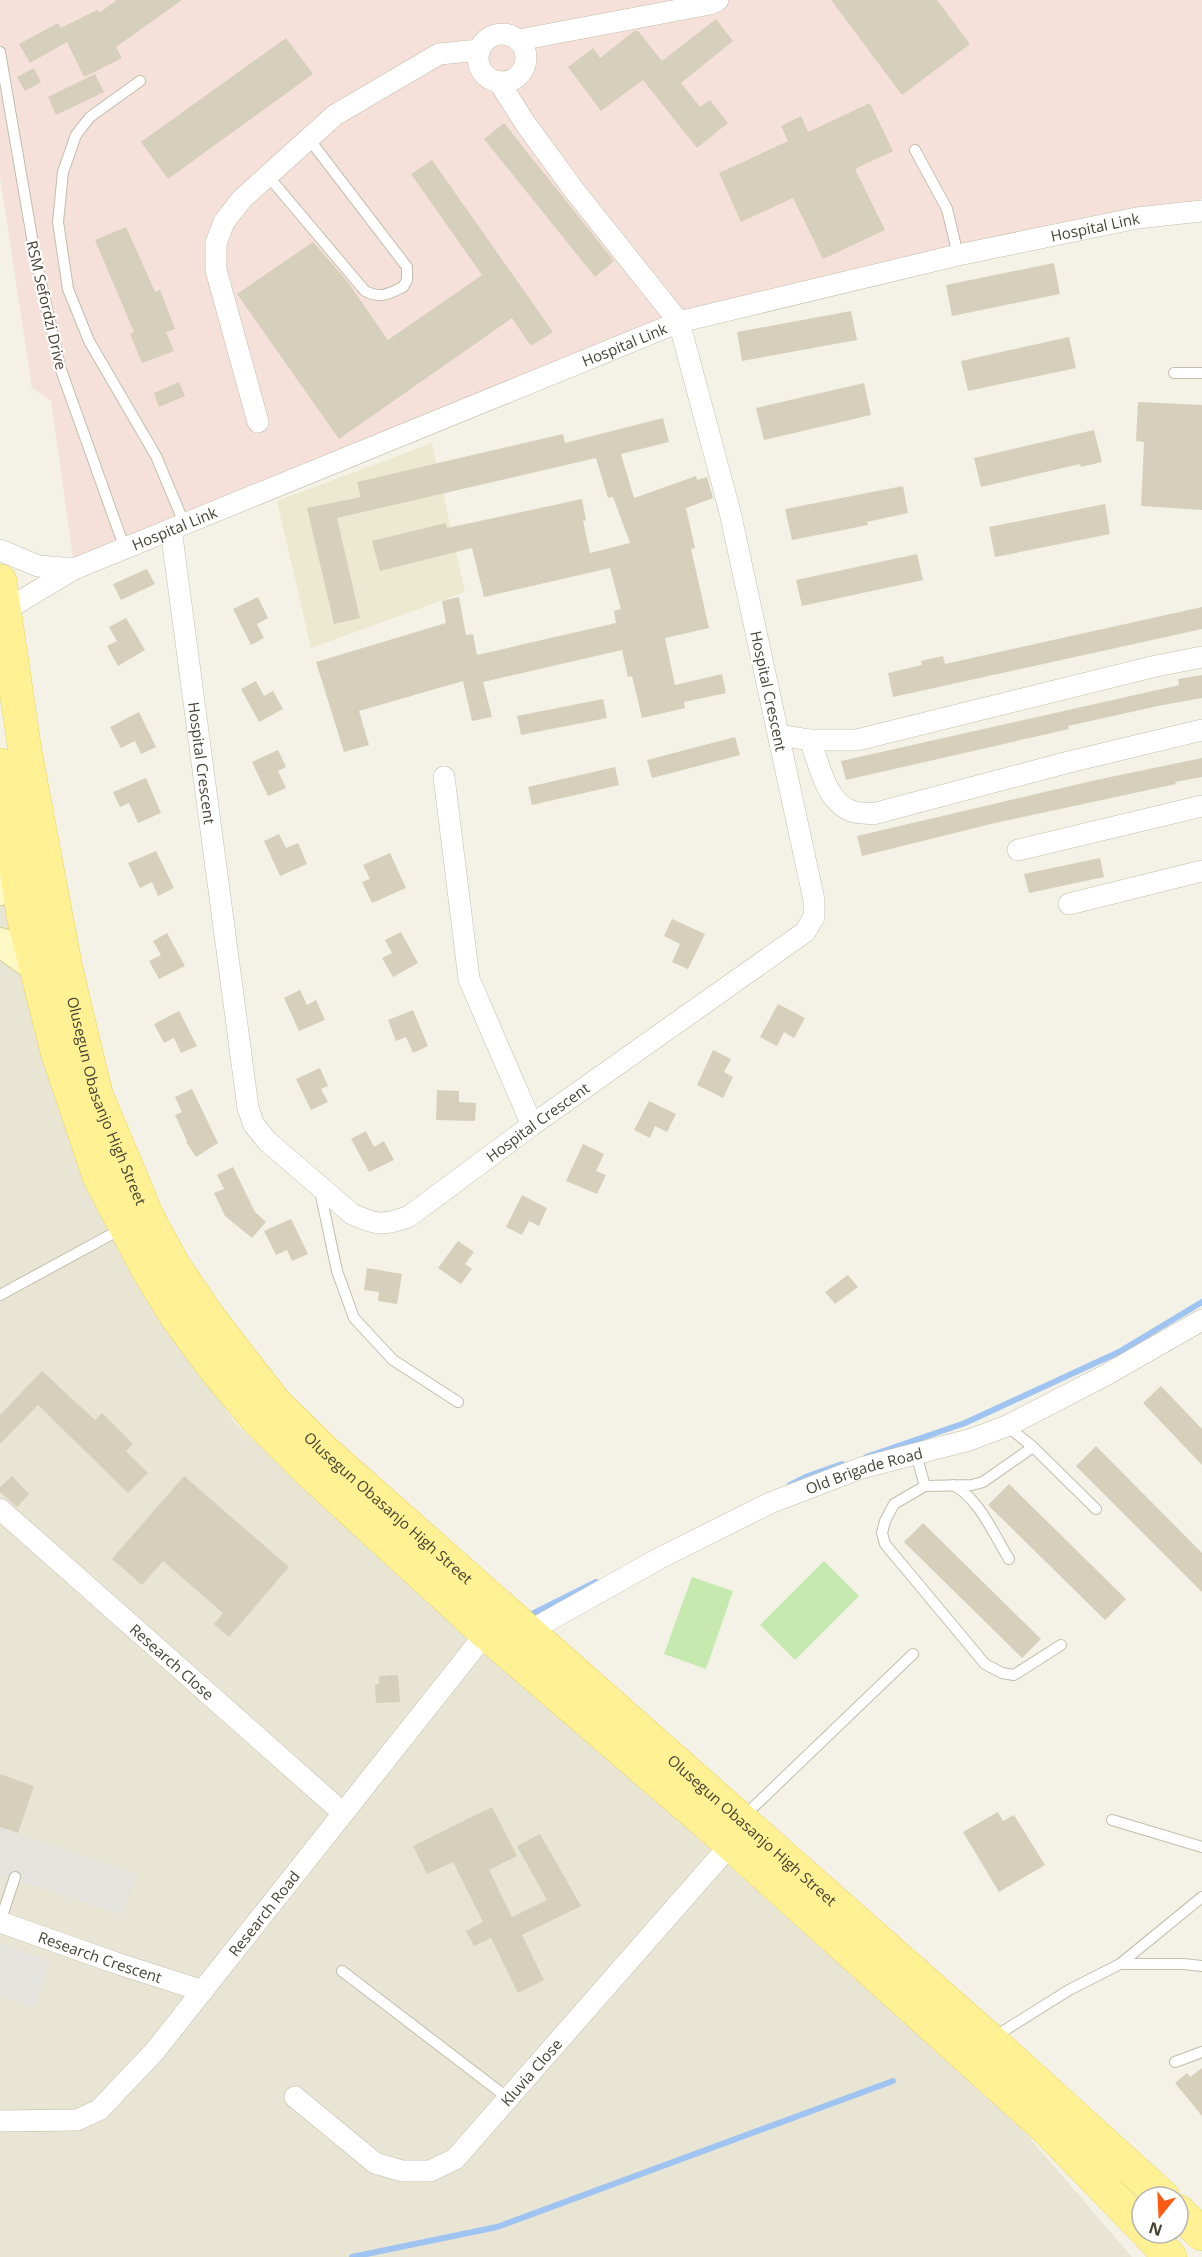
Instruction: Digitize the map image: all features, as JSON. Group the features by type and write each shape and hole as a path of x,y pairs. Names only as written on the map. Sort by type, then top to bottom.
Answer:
{"main road":[{"name":"Olusegun Obasanjo High Street","path":"2,596 25,751 66,969 96,1094 148,1218 174,1266 204,1310 275,1402 325,1452 528,1632 1045,2127 1130,2215"},
{"name":"Olusegun Obasanjo High Street","path":"0,765 24,920 57,1051 99,1176 147,1268 176,1316 216,1370 256,1418 309,1471 486,1633 736,1832 990,2040 1150,2185"},
{"path":"1190,2222 1202,2234"},
{"path":"1159,2245 1170,2257"}],"street":[{"path":"519,40 526,54 525,69 514,80 499,82 489,78 482,71 479,61 480,50 489,38 496,35 504,34 519,40 710,4 718,0"},
{"path":"258,422 216,270 216,243 224,222 242,199 335,115 439,54 480,50"},
{"path":"499,82 525,123 574,190 679,322"},
{"name":"Hospital Link","path":"2,596 125,549 679,322 958,255 1137,218 1202,211"},
{"name":"Hospital Crescent","path":"178,526 248,1108 254,1125 267,1141 352,1214 368,1221 387,1225 408,1217 531,1125 805,932 814,917 814,900 730,512 679,322"},
{"name":"Hospital Link","path":"0,550 38,566 74,569"},
{"path":"779,735 810,740 857,740 1156,666 1202,657"},
{"path":"810,740 831,796 842,806 854,812 873,814 1065,763 1202,730"},
{"path":"444,777 469,979 531,1125"},
{"path":"1018,850 1202,806"},
{"path":"0,890 14,856"},
{"path":"1069,904 1202,871"},
{"path":"0,943 36,967"},
{"name":"Old Brigade Road","path":"528,1632 660,1558 770,1503 861,1468 969,1440 1007,1426 1104,1376 1202,1320"},
{"name":"Research Close","path":"0,1509 343,1813"},
{"name":"Research Road","path":"0,2121 77,2120 99,2110 154,2052 486,1633"},
{"name":"Kluvia Close","path":"295,2097 375,2163 402,2171 430,2171 455,2158 736,1832"},
{"name":"Research Crescent","path":"0,1922 116,1964 203,1991"}],"lane":[{"name":"RSM Sefordzi Drive","path":"0,52 35,255 60,367 125,549"},
{"path":"140,81 90,117 76,135 63,172 58,222 68,289 89,341 156,456 178,526"},
{"path":"268,176 365,291 376,296 384,296 403,288 406,280 406,267 309,139"},
{"path":"915,150 947,209 958,255"},
{"path":"1174,373 1202,373"},
{"path":"318,1185 338,1271 354,1318 393,1360 458,1402"},
{"path":"0,1295 126,1226"},
{"path":"1007,1426 1033,1447 1095,1509"},
{"path":"1033,1447 983,1482 925,1486 894,1504 885,1521 882,1533 885,1544 986,1664 1002,1673 1014,1676 1062,1645"},
{"path":"916,1454 925,1486"},
{"path":"952,1485 963,1491 970,1500 1009,1559"},
{"path":"736,1832 913,1654"},
{"path":"1112,1820 1202,1847"},
{"path":"0,1922 15,1877"},
{"path":"990,2040 1069,1990 1120,1964 1202,1897"},
{"path":"1120,1964 1202,1966"},
{"path":"342,1971 508,2098"},
{"path":"1175,2062 1202,2052"}],"shaded area":[{"path":"0,0 1202,0 1202,199 691,310 73,558 51,401 32,388 0,177"},
{"path":"432,443 465,592 311,648 277,501"},
{"path":"0,864 34,1030 135,1273 235,1423 333,1515 1010,2115 1132,2257 0,2257"},
{"path":"0,1828 136,1874 122,1915 0,1874"},
{"path":"0,1943 50,1961 34,2007 0,1995"}],"green space":[{"path":"824,1561 859,1596 795,1660 760,1625"},
{"path":"692,1577 733,1591 706,1669 664,1654"}],"building":[{"path":"117,0 182,0 116,47 122,58 84,77 67,42 30,63 19,44 58,23 61,28 97,10 99,13"},
{"path":"831,0 937,0 970,44 902,95"},
{"path":"716,19 733,41 681,83 700,107 710,100 728,123 697,148 643,80 601,111 568,67 593,48 600,58 634,31 638,31 662,61"},
{"path":"286,38 313,74 168,179 141,142"},
{"path":"34,68 41,82 25,91 17,77"},
{"path":"95,74 104,92 56,115 48,97"},
{"path":"870,103 893,151 855,169 885,230 823,259 793,198 741,222 719,173 788,141 781,126 801,116 808,132"},
{"path":"504,123 614,261 595,277 484,139"},
{"path":"432,160 553,332 531,346 512,318 339,439 237,294 313,242 347,281 388,340 482,275 411,174"},
{"path":"126,227 155,292 160,290 175,329 166,332 174,351 142,363 130,334 134,332 95,240"},
{"path":"1054,263 1060,294 952,316 946,285"},
{"path":"851,311 857,340 742,361 737,332"},
{"path":"1069,337 1076,368 968,391 961,361"},
{"path":"179,382 185,396 159,407 154,393"},
{"path":"864,383 871,415 764,440 756,408"},
{"path":"1138,402 1202,405 1202,510 1141,506 1144,442 1136,441"},
{"path":"663,418 669,442 621,454 634,498 696,476 697,480 707,477 713,498 686,508 695,548 691,549 709,628 665,638 675,685 722,674 726,693 684,702 685,708 642,718 632,676 628,677 622,650 483,682 492,717 472,721 463,681 359,711 369,745 344,752 316,662 446,623 442,601 459,597 466,635 473,634 477,655 616,623 614,611 621,609 610,568 484,597 472,548 380,571 372,541 446,523 447,528 582,499 586,520 583,521 590,553 630,543 613,497 608,498 596,458 337,518 360,618 334,624 307,508 361,497 357,482 563,434 565,443"},
{"path":"1094,430 1102,462 1081,467 1080,464 981,487 974,458"},
{"path":"903,486 908,513 867,522 868,525 792,540 785,509"},
{"path":"1105,504 1110,534 995,557 989,527"},
{"path":"917,554 923,580 802,606 796,580"},
{"path":"147,569 155,584 121,600 113,584"},
{"path":"258,597 268,618 257,624 264,638 251,645 233,609"},
{"path":"1202,607 1202,629 893,697 888,673 922,665 921,661 943,656 945,664"},
{"path":"126,618 145,650 118,666 107,646 117,641 109,627"},
{"path":"1202,675 1202,698 1068,726 1069,729 846,780 841,761 1175,686 1179,685 1178,679"},
{"path":"256,681 264,696 273,691 283,709 259,722 241,689"},
{"path":"603,699 607,718 521,735 517,716"},
{"path":"139,712 156,747 141,754 135,741 121,748 110,727"},
{"path":"735,737 740,755 652,778 647,760"},
{"path":"278,750 286,767 278,771 286,788 268,796 252,762"},
{"path":"1202,758 1202,777 995,823 862,856 857,836 1096,780"},
{"path":"615,767 619,785 532,805 528,787"},
{"path":"146,778 161,813 138,823 129,803 120,807 113,792"},
{"path":"279,834 286,848 298,843 307,864 280,876 264,841"},
{"path":"156,851 174,888 158,896 152,882 140,888 128,863"},
{"path":"390,853 406,888 372,903 362,882 370,879 363,865"},
{"path":"1100,858 1104,877 1029,893 1024,874"},
{"path":"672,919 705,934 688,969 672,962 680,944 664,936"},
{"path":"401,932 418,963 393,977 382,958 392,953 385,940"},
{"path":"167,933 185,966 159,979 149,961 161,955 153,941"},
{"path":"300,990 307,1005 316,1000 325,1020 299,1031 284,998"},
{"path":"778,1004 805,1018 794,1038 784,1032 777,1046 760,1037"},
{"path":"413,1010 428,1046 413,1053 406,1037 396,1041 388,1020"},
{"path":"179,1011 197,1046 181,1053 174,1038 164,1043 154,1024"},
{"path":"713,1050 731,1059 724,1072 733,1077 723,1098 697,1085"},
{"path":"320,1068 328,1086 321,1089 328,1102 311,1110 296,1079"},
{"path":"192,1089 218,1143 196,1157 186,1142 175,1115 182,1112 175,1097"},
{"path":"437,1090 459,1091 459,1102 476,1103 475,1121 436,1120"},
{"path":"649,1101 676,1114 667,1132 655,1126 650,1138 634,1130"},
{"path":"366,1131 374,1147 384,1141 394,1160 369,1172 351,1139"},
{"path":"583,1144 604,1154 596,1171 606,1175 597,1194 566,1181"},
{"path":"233,1167 255,1212 266,1222 252,1238 225,1216 214,1193 224,1189 217,1175"},
{"path":"522,1195 547,1208 539,1226 529,1221 522,1235 506,1227"},
{"path":"291,1219 308,1254 292,1261 287,1250 276,1255 264,1231"},
{"path":"458,1241 474,1252 465,1264 472,1269 461,1284 438,1268"},
{"path":"367,1268 402,1274 397,1304 378,1301 379,1292 364,1290"},
{"path":"848,1275 858,1287 835,1304 825,1292"},
{"path":"42,1371 95,1420 102,1413 133,1444 126,1451 148,1473 128,1493 38,1405 0,1444 0,1415"},
{"path":"1161,1386 1202,1429 1202,1465 1143,1403"},
{"path":"1096,1446 1202,1553 1202,1592 1076,1466"},
{"path":"12,1476 29,1494 17,1507 0,1492 0,1487"},
{"path":"184,1476 289,1567 229,1637 214,1624 223,1613 163,1561 142,1585 112,1559"},
{"path":"1009,1484 1126,1599 1105,1620 988,1505"},
{"path":"923,1523 1041,1639 1022,1658 904,1542"},
{"path":"398,1675 400,1702 376,1703 375,1684 379,1684 379,1676"},
{"path":"0,1774 34,1786 18,1833 0,1827"},
{"path":"492,1807 517,1856 489,1870 512,1917 547,1900 517,1846 540,1834 581,1906 522,1935 544,1980 518,1993 491,1938 474,1946 466,1931 483,1922 453,1862 427,1874 413,1846"},
{"path":"998,1812 1003,1821 1014,1815 1045,1865 999,1892 963,1832"},
{"path":"1202,2068 1202,2116 1175,2083 1187,2073 1190,2077"}],"waterway":[{"path":"866,1457 965,1423 1119,1352 1202,1302"},
{"path":"790,1485 842,1464"},
{"path":"534,1613 596,1582"},
{"path":"352,2257 497,2227 893,2081"}]}
